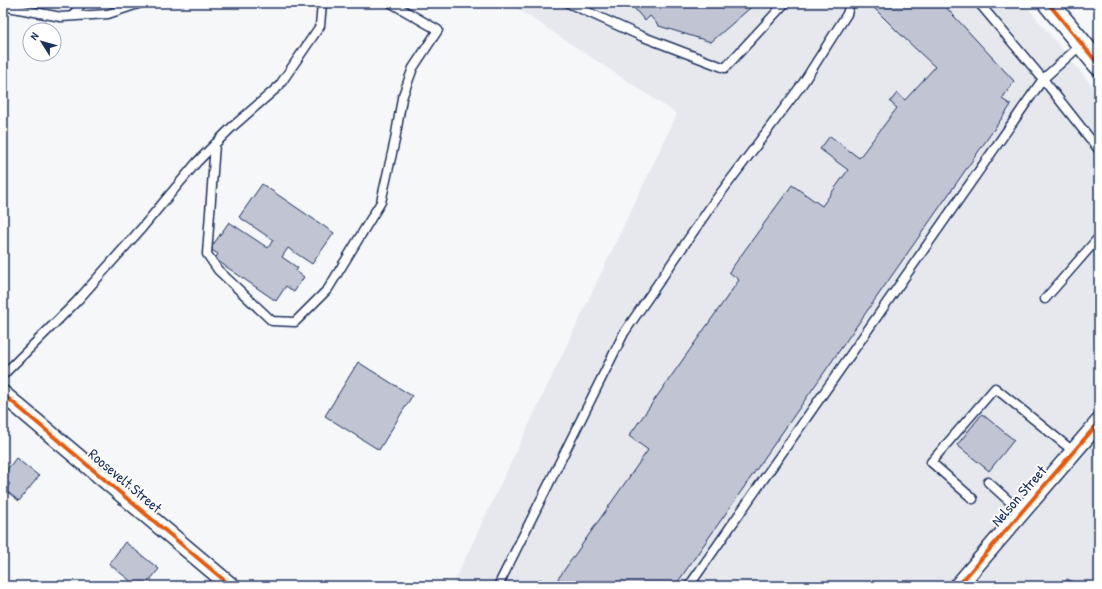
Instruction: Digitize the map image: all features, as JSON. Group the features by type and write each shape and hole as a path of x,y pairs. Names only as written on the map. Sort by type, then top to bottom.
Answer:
{"street":[{"path":"1048,3 1099,65"},
{"name":"Roosevelt Street","path":"3,394 228,585"},
{"name":"Nelson Street","path":"958,586 1099,422"}],"lane":[{"path":"72,16 82,3"},
{"path":"3,6 62,17 108,14 141,3"},
{"path":"3,375 77,301 141,229 197,162 231,128 279,86 320,26 322,3"},
{"path":"215,144 208,254 218,270 272,321 295,322 328,288 381,202 395,140 402,98 412,68 438,30 391,3"},
{"path":"568,3 641,36 725,68 785,3"},
{"path":"498,586 624,333 711,206 803,83 847,14 850,3"},
{"path":"979,3 1043,79 1099,150"},
{"path":"689,586 1043,79 1082,44"},
{"path":"1045,299 1099,237"},
{"path":"973,499 931,462 995,388 1073,452"},
{"path":"988,482 1021,512"}],"shaded area":[{"path":"509,3 1024,3 1099,94 1099,406 949,586 452,586 677,114"},
{"path":"1099,424 1099,586 959,586"}],"building":[{"path":"630,3 756,3 711,42 659,26 650,16 645,21"},
{"path":"875,3 942,3 1014,81 1002,99 1011,105 675,586 553,586 648,450 629,436 739,280 729,272 792,185 822,206 848,170 820,149 830,136 859,158 897,108 890,102 897,93 905,100 935,67 872,6"},
{"path":"262,184 334,233 312,264 288,248 282,257 298,268 296,271 304,277 294,292 286,286 276,301 215,259 218,254 210,249 229,222 268,248 273,240 239,217"},
{"path":"358,362 412,396 379,450 325,416"},
{"path":"982,414 1014,440 989,471 957,445"},
{"path":"16,458 39,476 19,501 5,490 10,484 3,479 3,475"},
{"path":"125,542 159,569 145,586 137,586 109,564"},
{"path":"540,579 550,586 535,586"},
{"path":"1067,579 1082,586 1064,586"}],"cycle path":[{"path":"1048,3 1099,65"},
{"path":"3,394 231,586"},
{"path":"958,586 1099,422"}]}
